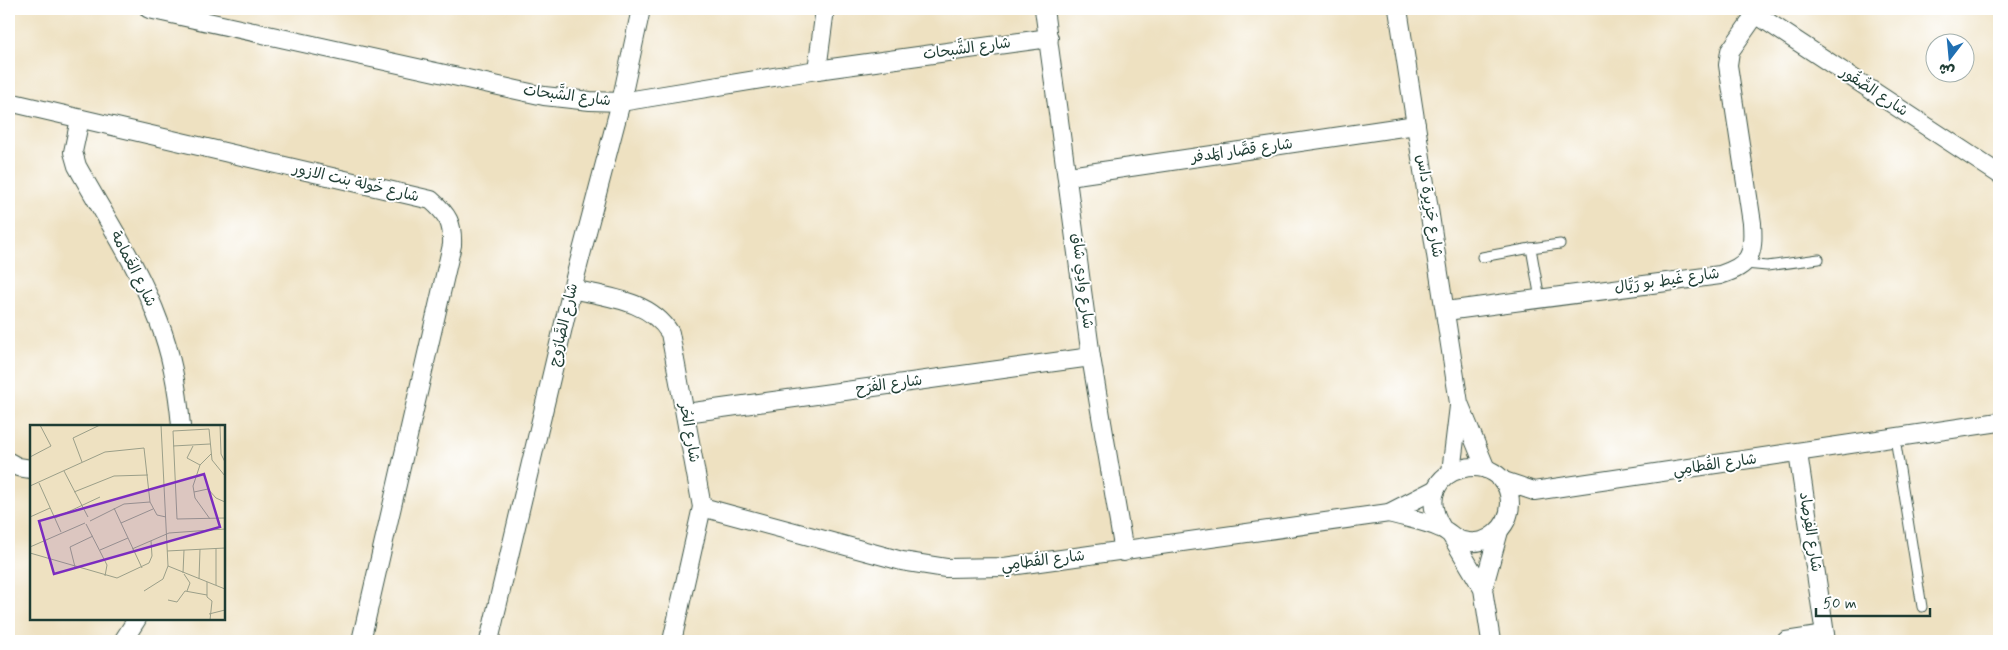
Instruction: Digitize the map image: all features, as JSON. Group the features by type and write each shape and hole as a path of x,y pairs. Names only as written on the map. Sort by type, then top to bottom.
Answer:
{"street":[{"name":"شارع الشَّبحات","path":"149,9 544,96 621,102 817,70 1049,38"},
{"name":"شارع الصَّارُوج","path":"489,641 572,289 621,102 641,9"},
{"path":"817,70 825,9"},
{"name":"شارع وادِي شاق","path":"1044,9 1069,176 1091,357 1124,552"},
{"name":"شارع جَزِيرة داس","path":"1398,9 1459,403 1486,469"},
{"path":"1745,264 1754,248 1752,223 1728,65 1730,51 1752,12"},
{"name":"شارع الصُّقُور","path":"1752,12 1999,174"},
{"name":"شارع خَولة بنت الازور","path":"9,102 431,200 444,211 453,228 452,245 361,641"},
{"name":"شارع الغَمامة","path":"80,119 73,152 77,166 125,252 159,322 176,391 181,425"},
{"name":"شارع قصَّار المَدفر","path":"1069,176 1416,125"},
{"name":"شارع غَيط بو رَيَّال","path":"1446,311 1720,275 1745,264"},
{"name":"شارع الحُر","path":"572,289 639,306 660,318 670,333 702,507 672,641"},
{"name":"شارع الفَرَح","path":"686,414 1091,357"},
{"name":"شارع جَزِيرة داس","path":"1451,472 1459,403"},
{"name":"شارع القُطامِي","path":"1501,480 1534,491 1999,422"},
{"name":"شارع الفِرصاد","path":"1798,453 1826,638"},
{"path":"9,462 18,467 30,469"},
{"path":"1484,589 1434,510 1436,490 1451,472 1468,467 1486,469 1501,480 1507,491 1510,503 1508,515"},
{"name":"شارع القُطامِي","path":"702,507 902,561 946,568 1004,567 1124,552 1389,513 1436,490"},
{"path":"1491,641 1484,589 1499,531 1508,515 1534,491"},
{"name":"شارع القُطامِي","path":"1389,513 1447,532"},
{"path":"1447,532 1464,542 1476,542 1489,538 1499,531"},
{"path":"123,641 136,620"},
{"path":"1786,641 1826,638"}],"lane":[{"path":"1482,257 1560,244"},
{"path":"1531,248 1540,299"},
{"path":"1745,264 1767,266 1818,259"},
{"path":"1896,438 1922,607"}]}
